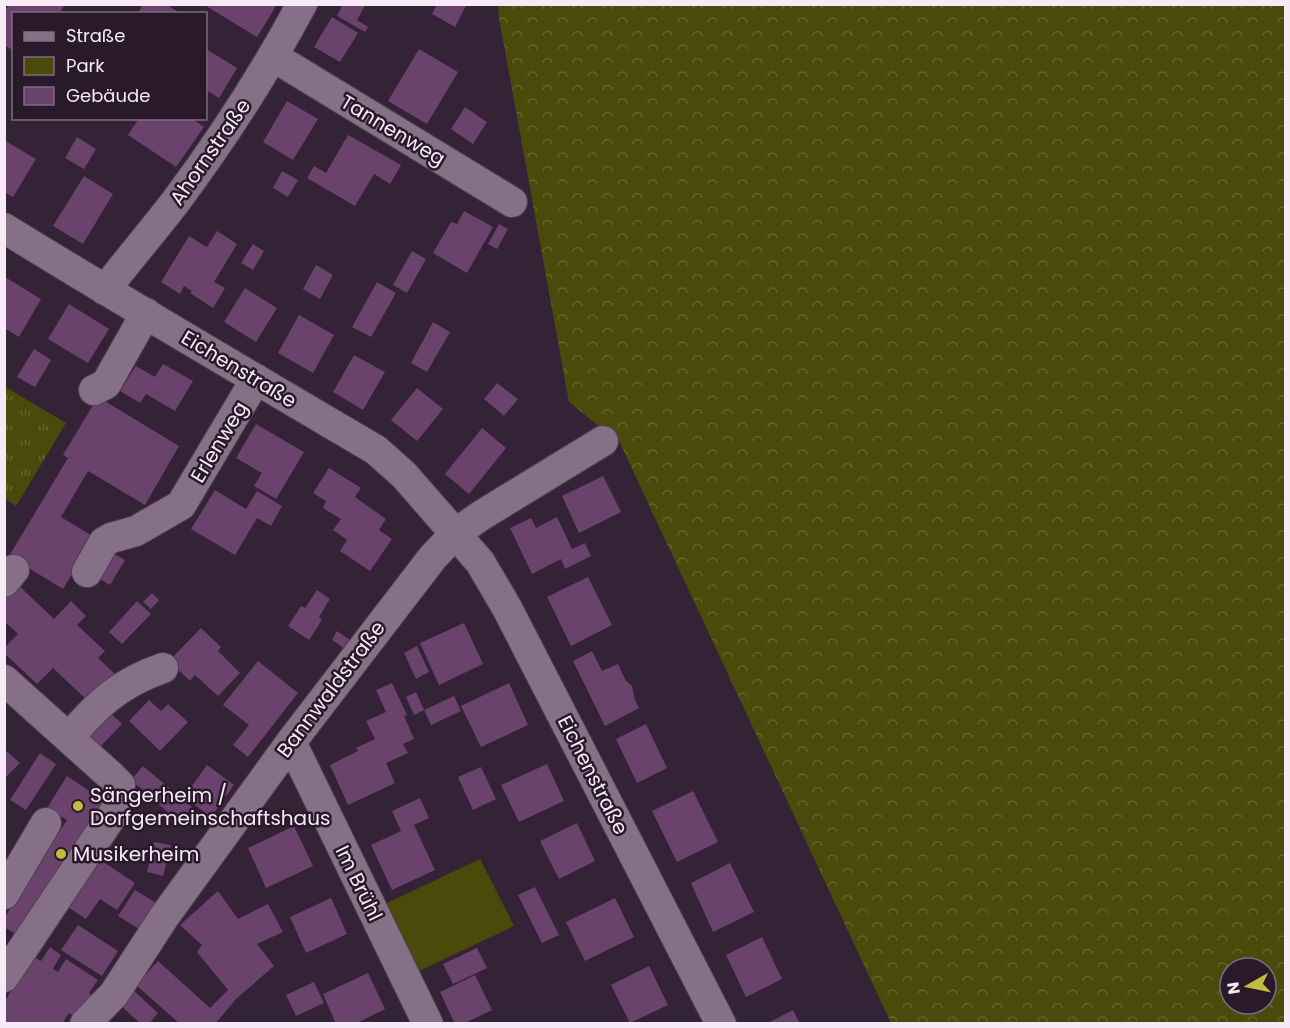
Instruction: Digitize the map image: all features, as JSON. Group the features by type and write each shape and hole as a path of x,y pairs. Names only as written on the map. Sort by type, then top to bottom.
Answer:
{"street":[{"name":"Ahornstraße","path":"105,290 175,202 226,131 274,57 302,4"},
{"name":"Tannenweg","path":"274,57 512,202"},
{"name":"Eichenstraße","path":"4,228 376,450 404,475 480,562 507,608 721,1023"},
{"path":"94,390 106,384 146,313"},
{"name":"Erlenweg","path":"87,572 104,542 136,531 181,505 256,379"},
{"path":"456,533 603,441"},
{"name":"Bannwaldstraße","path":"85,1023 114,994 164,917 291,742 433,557 456,533"},
{"path":"69,738 94,709 111,694 128,682 163,668"},
{"path":"4,680 120,785 117,808 7,964"},
{"name":"Im Brühl","path":"291,742 428,1023"},
{"path":"4,894 46,823"}],"green space":[{"path":"498,5 1285,5 1285,1023 891,1023 620,443 569,402"},
{"path":"4,386 66,423 16,506 5,499"},
{"path":"480,859 514,926 419,971 387,903"}],"building":[{"path":"10,4 65,4 60,12 12,12 12,50 4,45 4,12"},
{"path":"143,4 166,4 178,12 139,12"},
{"path":"203,4 274,4 276,6 257,37"},
{"path":"343,4 366,4 357,20 368,27 365,32 337,16"},
{"path":"437,4 467,4 455,27 432,14"},
{"path":"332,17 358,33 340,62 314,47"},
{"path":"419,49 458,72 427,124 388,101"},
{"path":"207,50 237,68 219,98 207,91"},
{"path":"287,101 318,119 293,160 263,142"},
{"path":"465,107 487,122 473,144 451,129"},
{"path":"138,120 194,120 204,127 176,167 128,135"},
{"path":"348,135 401,165 390,184 374,174 355,206 307,178 314,166 326,173"},
{"path":"77,137 96,149 84,169 65,158"},
{"path":"4,140 36,159 13,197 4,192"},
{"path":"282,171 298,180 288,197 273,188"},
{"path":"84,176 113,194 83,244 53,226"},
{"path":"464,211 493,227 467,273 433,253 451,222 457,224"},
{"path":"499,224 508,229 497,249 488,244"},
{"path":"217,231 237,244 214,282 225,288 213,308 190,293 192,291 184,286 180,294 161,282 189,236 207,247"},
{"path":"253,244 264,251 253,270 241,263"},
{"path":"412,251 426,259 407,293 393,285"},
{"path":"316,265 333,275 320,299 303,289"},
{"path":"5,277 41,299 19,337 4,328"},
{"path":"377,282 396,293 371,337 352,327"},
{"path":"245,288 277,308 256,342 224,322"},
{"path":"69,304 109,329 88,363 48,339"},
{"path":"299,315 334,335 313,373 278,353"},
{"path":"433,322 450,332 427,372 411,363"},
{"path":"34,349 51,360 35,387 17,377"},
{"path":"354,355 385,372 363,410 333,392"},
{"path":"163,364 193,381 175,411 146,394 140,403 120,391 136,366 155,377"},
{"path":"497,383 518,399 504,416 484,399"},
{"path":"417,388 443,409 417,441 391,420"},
{"path":"98,397 179,446 145,505 88,471 61,517 94,537 63,589 9,556 68,458 63,455"},
{"path":"256,424 304,452 276,499 254,486 262,473 236,458"},
{"path":"482,428 506,448 469,494 445,474"},
{"path":"329,468 361,488 355,497 386,519 379,530 392,539 370,571 340,551 347,540 333,530 341,519 323,508 326,501 313,493"},
{"path":"603,476 621,512 579,533 562,496"},
{"path":"215,490 246,509 257,491 282,506 271,526 257,518 235,555 191,529"},
{"path":"557,517 572,549 585,543 591,556 565,569 561,559 532,574 510,528 531,518 536,528"},
{"path":"113,553 125,560 110,585 98,578"},
{"path":"588,577 612,625 571,646 547,597"},
{"path":"15,582 54,619 71,601 86,616 77,625 105,651 98,658 116,675 90,703 53,668 37,684 4,653 4,648 18,634 4,621 4,593"},
{"path":"317,590 330,599 319,617 322,620 309,640 288,626 301,606 305,608"},
{"path":"152,593 159,600 151,609 143,602"},
{"path":"137,601 151,614 122,644 109,632"},
{"path":"464,623 483,664 439,685 420,643"},
{"path":"201,628 221,647 218,651 240,673 218,696 195,675 190,681 169,661"},
{"path":"337,631 350,640 344,648 332,640"},
{"path":"417,646 429,672 416,679 404,653"},
{"path":"592,651 602,671 618,664 626,681 632,686 639,708 605,726 573,661"},
{"path":"258,661 298,693 248,757 233,745 249,725 223,705"},
{"path":"392,683 407,715 404,716 414,739 403,744 408,753 386,763 395,783 348,805 330,765 358,751 356,748 375,739 366,721 386,712 376,690"},
{"path":"509,683 528,725 481,747 461,706"},
{"path":"416,692 424,710 414,715 406,697"},
{"path":"454,696 461,711 431,725 424,710"},
{"path":"149,700 161,711 168,704 188,722 160,751 129,721"},
{"path":"105,708 122,724 98,749 81,733"},
{"path":"646,724 667,768 637,783 616,739"},
{"path":"4,749 20,763 4,779"},
{"path":"40,753 56,764 26,810 10,800"},
{"path":"547,764 564,801 519,822 501,785"},
{"path":"207,765 234,785 211,817 184,797"},
{"path":"143,766 192,807 179,822 131,780"},
{"path":"481,767 496,799 473,810 458,777"},
{"path":"67,776 109,804 23,938 4,927 4,918 30,878 37,852 44,856 67,820 47,808"},
{"path":"693,791 718,842 677,862 652,811"},
{"path":"420,798 429,818 414,825 435,870 392,890 371,845 401,831 392,811"},
{"path":"577,823 595,861 559,879 540,841"},
{"path":"294,826 313,866 266,888 248,848"},
{"path":"154,842 171,845 163,876 147,872"},
{"path":"96,857 135,883 117,910 100,899 86,919 65,905"},
{"path":"730,863 754,912 713,932 691,883"},
{"path":"535,887 559,935 542,943 518,895"},
{"path":"135,890 156,903 139,929 118,916"},
{"path":"218,891 238,919 268,904 283,932 257,944 274,966 236,999 215,1024 180,1024 136,985 158,961 210,1008 228,990 197,952 202,945 180,925"},
{"path":"331,898 347,934 306,953 290,917"},
{"path":"615,898 634,937 585,961 566,922"},
{"path":"78,925 118,951 102,976 61,950"},
{"path":"762,937 782,979 746,997 726,955"},
{"path":"50,947 61,955 53,969 58,972 66,959 98,980 89,993 93,996 78,1019 69,1013 62,1024 4,1024 4,1002 34,957 41,961"},
{"path":"477,948 487,968 453,984 443,964"},
{"path":"649,966 668,1005 630,1023 611,985"},
{"path":"368,973 385,1009 355,1024 336,1024 323,994"},
{"path":"475,975 492,1010 463,1024 455,1024 440,992"},
{"path":"314,982 324,1003 296,1016 286,995"},
{"path":"133,990 158,1013 149,1024 141,1024 120,1005"},
{"path":"793,1010 800,1024 766,1024"}],"place":[{"name":"Sängerheim / Dorfgemeinschaftshaus","path":"78,806"},
{"name":"Musikerheim","path":"61,854"}]}
